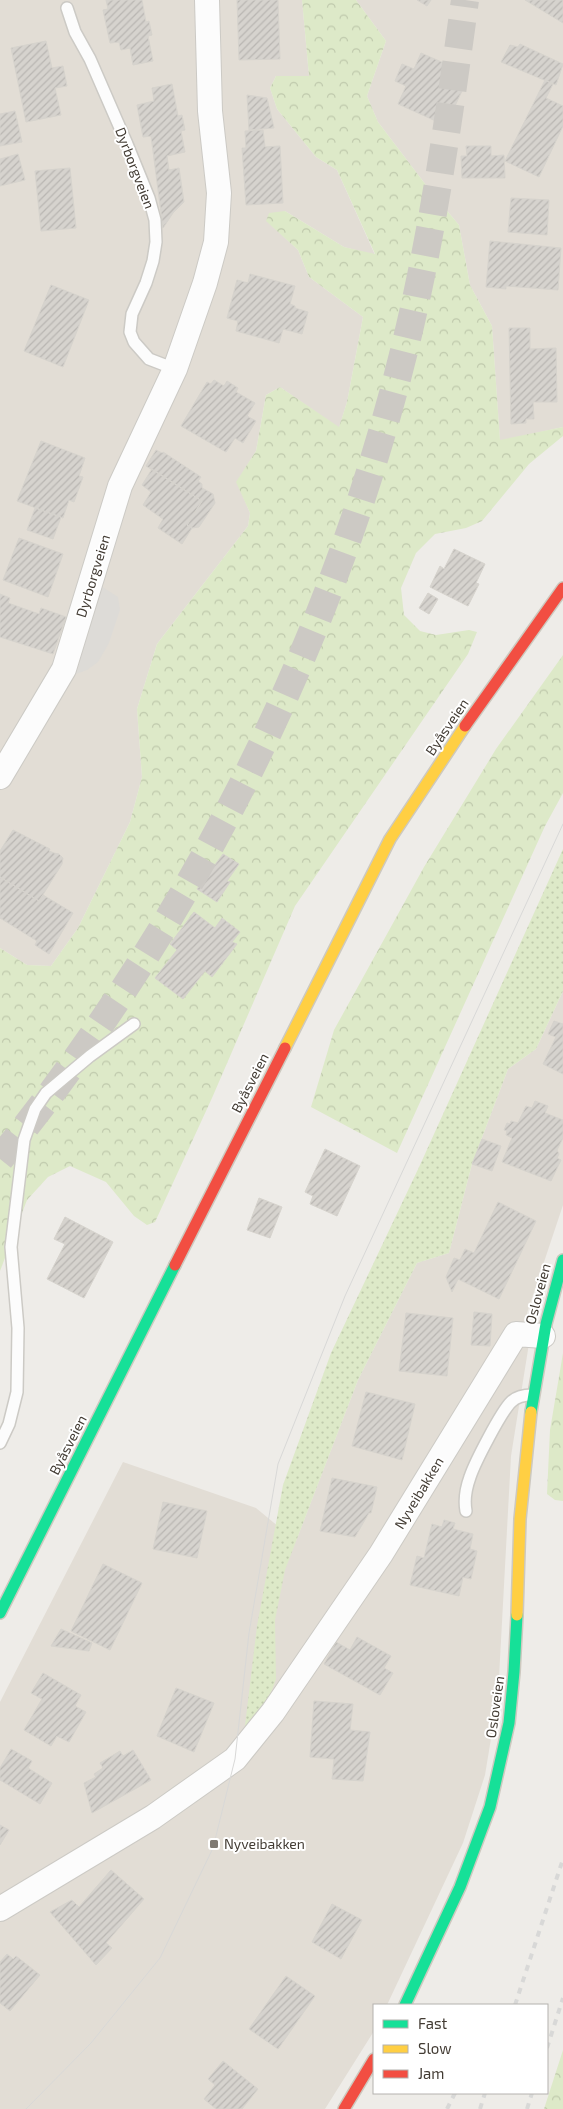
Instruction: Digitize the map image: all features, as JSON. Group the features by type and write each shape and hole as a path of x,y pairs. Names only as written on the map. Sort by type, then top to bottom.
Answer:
{"main road":[{"name":"Byåsveien","path":"0,1613 390,840 454,742 563,588"},
{"name":"Osloveien","path":"405,2004 472,1860 498,1779 509,1724 516,1661 520,1520 532,1395 543,1336 563,1260"},
{"path":"344,2109 373,2061"}],"street":[{"name":"Dyrborgveien","path":"0,777 64,669 120,486 175,369 205,283 216,242 219,193 210,112 207,0"},
{"name":"Nyveibakken","path":"0,1909 153,1817 235,1759 273,1712 382,1554 516,1334 543,1336"}],"lane":[{"name":"Dyrborgveien","path":"67,8 75,32 90,59 127,144 149,198 155,220 156,242 153,261 146,283 132,314 130,332 134,342 149,359 175,369"},
{"path":"0,1443 9,1424 17,1392 18,1328 11,1247 24,1140 35,1109 46,1093 90,1056 134,1024"},
{"path":"466,1511 464,1501 470,1476 500,1419 512,1401 523,1395 532,1395"},
{"path":"0,1580 13,1587"}],"shaded area":[{"path":"0,0 302,0 309,76 276,76 270,88 277,109 316,157 337,170 375,255 344,247 285,211 267,221 298,250 309,277 363,317 347,402 339,428 280,387 266,395 256,451 237,482 250,513 248,526 157,644 137,709 142,777 130,822 78,928 51,966 27,965 0,948"},
{"path":"356,0 563,0 563,427 500,441 492,326 470,285 459,225 378,122 367,96 386,41"},
{"path":"101,586 118,597 120,610 109,643 98,662 87,670 73,675"},
{"path":"563,991 563,1205 527,1313 531,1331 511,1456 498,1696 485,1775 463,1843 387,2004 373,2004 373,2033 325,2109 0,2109 0,1702 123,1462 256,1508 296,1541 358,1380 417,1263 449,1253 472,1164 508,1069 536,1049"}],"green space":[{"path":"302,0 356,0 386,41 367,96 378,122 459,225 470,285 492,326 500,440 563,427 563,436 529,464 482,521 466,528 435,534 416,553 401,588 404,615 420,631 436,635 469,630 477,632 468,654 295,906 212,1098 155,1222 147,1225 134,1216 106,1182 70,1166 48,1177 27,1200 0,1271 0,948 27,965 51,966 78,928 130,822 142,777 137,709 157,644 248,526 250,513 236,482 256,451 266,395 280,387 339,427 347,402 363,317 309,277 298,250 266,221 269,213 285,211 344,247 375,254 337,170 316,157 277,109 270,88 276,76 309,76"},
{"path":"563,655 563,793 545,826 397,1153 311,1107 334,1030 424,867 496,749"},
{"path":"563,849 563,991 536,1049 508,1069 472,1164 449,1253 417,1263 358,1380 285,1570 275,1620 276,1679 267,1704 243,1742 257,1626 283,1485 331,1353 420,1165"},
{"path":"563,1353 563,1501 555,1500 547,1494 550,1430"},
{"path":"563,2050 563,2109 544,2109"}],"building":[{"path":"106,0 142,0 146,22 149,21 152,35 148,36 153,61 133,65 130,48 121,50 119,42 110,43 103,10 108,9"},
{"path":"237,0 278,0 280,59 239,60"},
{"path":"417,0 431,0 427,6"},
{"path":"525,0 563,0 563,23"},
{"path":"46,41 52,68 63,66 67,86 55,88 61,115 26,122 11,48"},
{"path":"520,44 563,64 556,85 501,62 510,45 518,47"},
{"path":"421,53 462,71 454,88 462,91 453,110 446,107 438,122 398,104 406,86 395,81 402,64 414,69"},
{"path":"545,80 553,84 546,98 563,106 563,126 539,177 505,161"},
{"path":"172,84 178,116 182,115 185,130 181,131 185,152 167,156 169,170 179,168 184,202 173,213 163,228 151,136 143,137 137,105 154,101 152,88"},
{"path":"247,95 267,98 274,128 249,130"},
{"path":"15,111 22,142 0,146 0,114"},
{"path":"263,130 265,147 280,146 283,203 246,205 242,148 246,148 245,131"},
{"path":"466,146 491,146 491,156 504,155 505,178 462,178 461,156 467,156"},
{"path":"18,154 25,180 0,186 0,159"},
{"path":"70,168 76,228 41,231 35,171"},
{"path":"511,198 549,200 547,235 508,232"},
{"path":"490,241 561,248 558,290 506,286 506,289 486,287"},
{"path":"250,274 295,286 290,304 295,306 295,308 308,312 302,334 283,329 279,343 236,331 238,321 227,318 237,280 248,283"},
{"path":"51,285 89,300 63,367 24,351"},
{"path":"509,328 530,328 530,349 556,348 557,402 533,402 534,419 526,419 526,423 511,424"},
{"path":"214,380 224,386 227,381 238,388 236,392 255,403 247,416 256,421 243,443 235,438 226,452 181,426 207,382 211,384"},
{"path":"41,441 85,458 79,476 83,477 74,502 69,500 63,518 17,501"},
{"path":"156,450 163,452 201,477 198,481 202,484 202,488 213,494 215,503 199,527 192,528 187,525 202,501 146,466"},
{"path":"152,469 202,501 187,525 192,528 182,544 158,528 163,519 143,505 151,492 142,485"},
{"path":"35,508 61,517 53,539 27,530"},
{"path":"19,538 63,554 48,597 3,580"},
{"path":"454,549 485,564 476,583 479,584 468,606 430,587 440,566 444,569"},
{"path":"428,593 438,599 429,614 419,608"},
{"path":"0,594 10,598 8,603 39,614 41,608 66,617 53,654 0,637"},
{"path":"13,830 50,849 49,851 59,854 63,858 62,864 39,901 0,877 0,851"},
{"path":"223,854 239,864 227,881 230,882 217,902 197,889"},
{"path":"0,877 39,901 43,895 73,913 49,954 35,945 37,941 0,918"},
{"path":"194,912 215,928 222,918 240,932 232,942 237,944 212,977 205,971 183,999 155,978 177,950 170,944"},
{"path":"554,1021 563,1024 563,1074 543,1064 556,1037 548,1034"},
{"path":"535,1101 548,1106 545,1113 563,1120 563,1138 557,1150 559,1154 557,1158 561,1160 551,1181 502,1162 512,1138 506,1135 507,1131 504,1130 507,1123 510,1124 511,1121 518,1123 526,1106 532,1108"},
{"path":"482,1139 501,1146 492,1171 472,1164"},
{"path":"325,1149 360,1166 337,1216 310,1204 313,1196 305,1192"},
{"path":"259,1198 282,1207 270,1238 247,1230"},
{"path":"498,1202 536,1221 499,1299 458,1279 452,1292 446,1277 454,1258 460,1260 465,1249 474,1253"},
{"path":"65,1217 113,1242 84,1298 47,1279 65,1244 54,1239"},
{"path":"474,1312 492,1314 490,1346 471,1345"},
{"path":"406,1313 453,1318 447,1376 399,1371"},
{"path":"366,1392 415,1404 402,1460 352,1446"},
{"path":"332,1478 377,1487 371,1513 369,1513 355,1537 320,1531"},
{"path":"163,1502 207,1511 197,1558 153,1549"},
{"path":"444,1520 455,1523 453,1529 473,1534 470,1549 477,1551 471,1579 463,1577 459,1596 410,1585 417,1556 424,1558 432,1524 442,1527"},
{"path":"103,1564 142,1583 110,1650 71,1631"},
{"path":"61,1629 92,1643 89,1651 51,1646"},
{"path":"357,1637 391,1656 384,1668 393,1673 380,1695 324,1664 336,1642 350,1650"},
{"path":"43,1673 81,1695 75,1706 86,1712 69,1742 57,1736 51,1746 24,1730 42,1699 31,1693"},
{"path":"176,1688 214,1703 194,1752 157,1736"},
{"path":"314,1701 353,1704 350,1730 370,1732 363,1781 332,1779 334,1759 310,1757"},
{"path":"11,1749 32,1761 28,1768 52,1783 40,1804 0,1780 0,1768"},
{"path":"133,1750 151,1780 92,1813 84,1783 96,1777 94,1774 103,1768 100,1763 120,1751 123,1756"},
{"path":"0,1825 9,1830 0,1845"},
{"path":"111,1870 144,1899 106,1943 112,1948 96,1965 50,1912 72,1900 79,1907"},
{"path":"332,1904 362,1920 341,1959 312,1942"},
{"path":"7,1954 13,1959 16,1956 40,1975 10,2011 0,2003 0,1962"},
{"path":"286,1976 315,1996 278,2049 249,2029"},
{"path":"223,2061 258,2089 242,2109 216,2109 204,2099 215,2085 208,2079"}],"tunnel":[{"path":"0,1159 71,1066 137,970 197,869 252,766 301,659 344,550 380,439 410,326 448,123 465,0"}],"tram line":[{"path":"26,2109 91,2043 160,1958 213,1848 235,1759 249,1633 278,1464 345,1296 563,824"}],"railway":[{"path":"515,2004 563,1859"},
{"path":"548,2045 563,1998"},
{"path":"447,2109 454,2094"},
{"path":"480,2109 485,2094"},
{"path":"527,2109 532,2094"}],"traffic: fast":[{"path":"531,1412 546,1324 563,1260"},
{"path":"0,1613 175,1265"},
{"path":"405,2004 460,1887 490,1807 509,1723 517,1615"}],"traffic: slow":[{"path":"285,1048 390,839 465,726"},
{"path":"517,1615 520,1519 531,1412"}],"traffic: jam":[{"path":"465,726 563,588"},
{"path":"175,1265 285,1048"},
{"path":"344,2109 373,2061"}],"place":[{"name":"Nyveibakken","path":"214,1844"}]}
